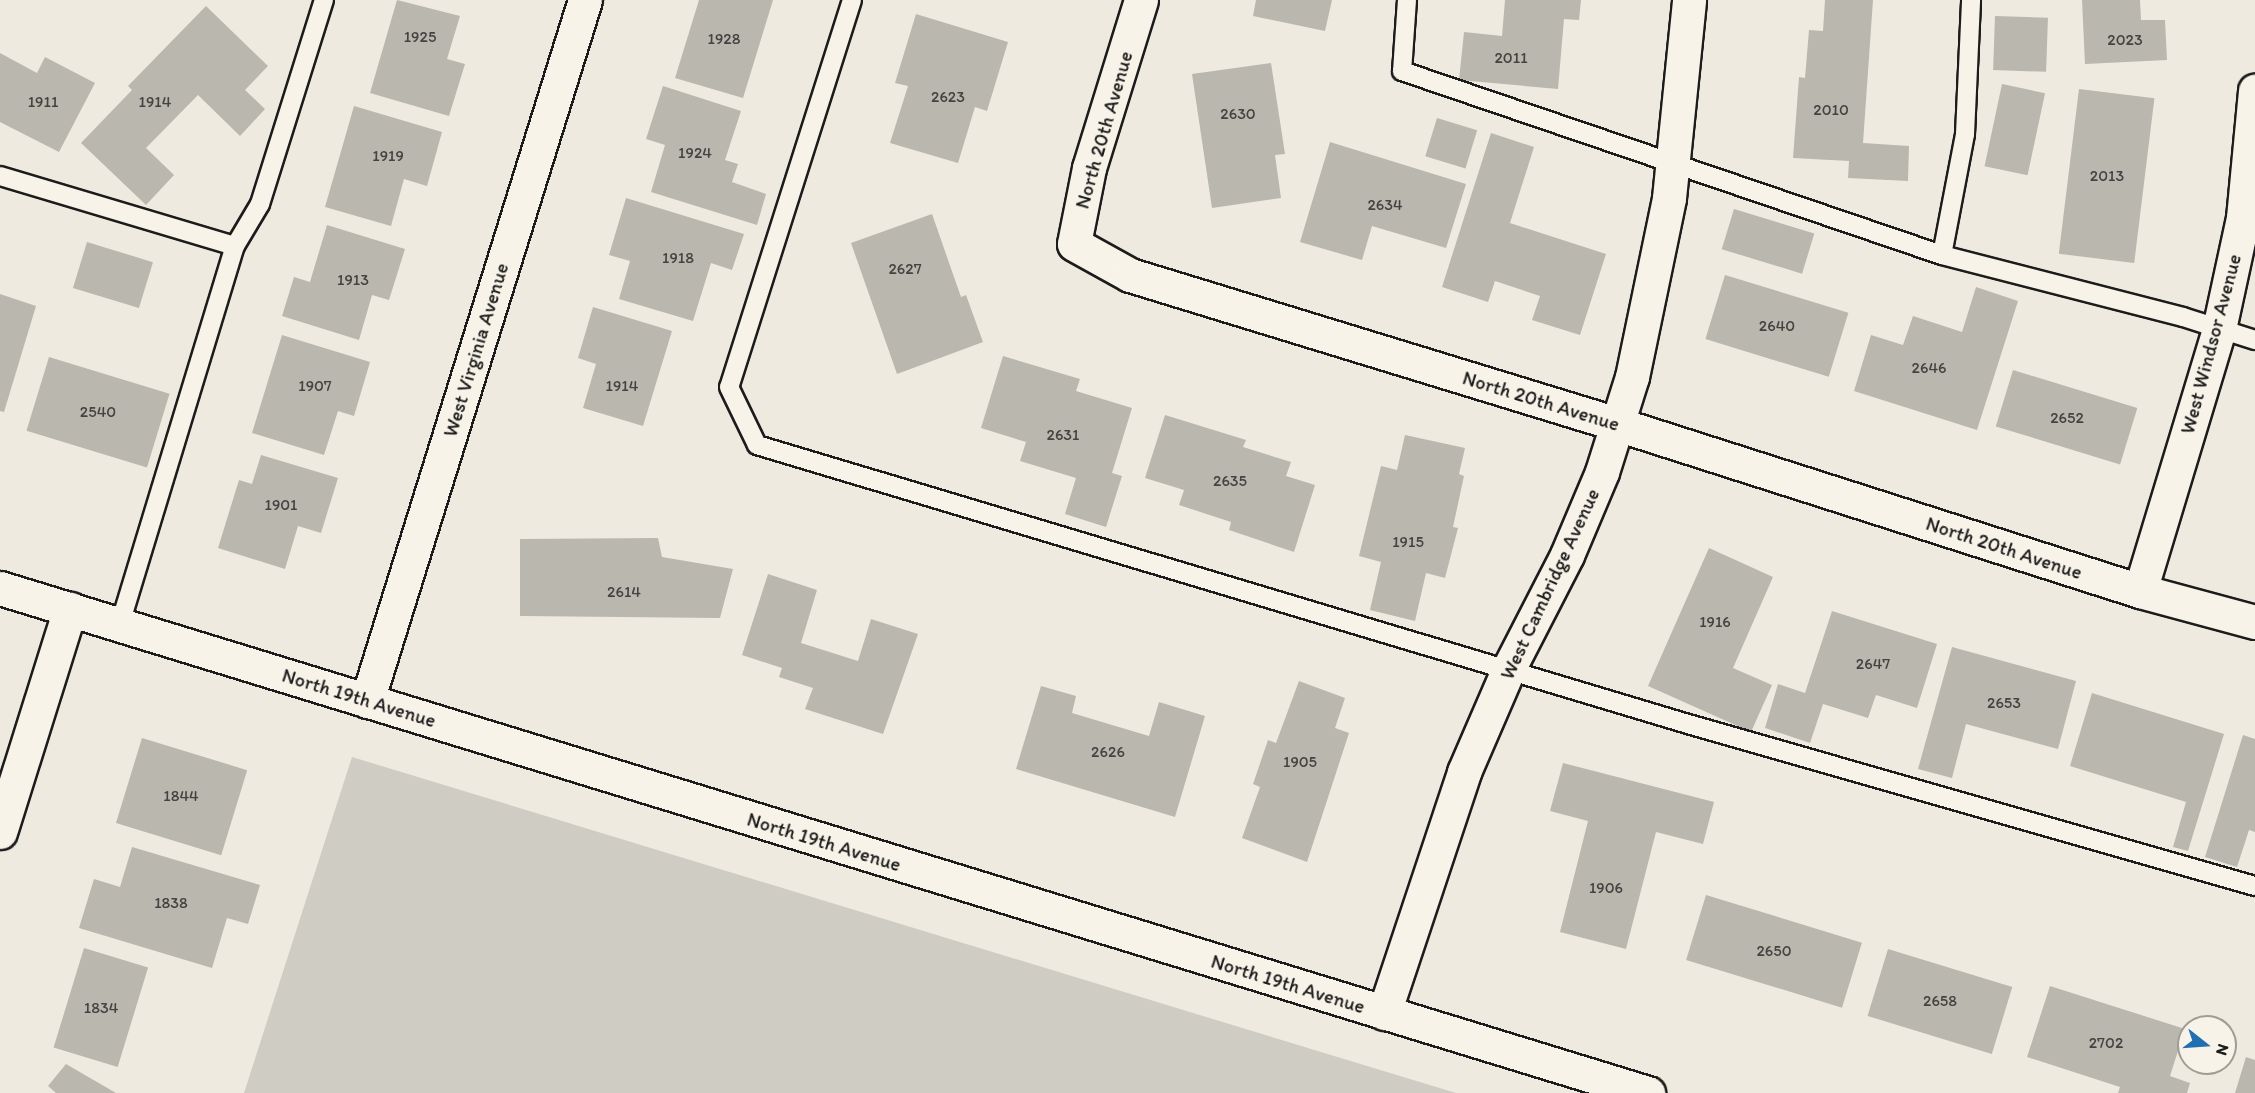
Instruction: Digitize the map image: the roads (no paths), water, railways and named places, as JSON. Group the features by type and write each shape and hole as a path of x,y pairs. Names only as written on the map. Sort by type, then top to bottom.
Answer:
{"street":[{"name":"West Virginia Avenue","path":"367,701 585,0"},
{"name":"North 20th Avenue","path":"1142,0 1089,168 1074,244 1130,275 1617,424 2140,591 2255,622"},
{"name":"West Cambridge Avenue","path":"1384,1013 1464,772 1509,668 1567,555 1602,472 1632,377 1655,273 1673,166 1689,0"},
{"name":"West Windsor Avenue","path":"2140,591 2219,329 2243,218 2255,91"},
{"name":"North 19th Avenue","path":"0,588 1648,1093"},
{"path":"0,831 70,609"}],"lane":[{"path":"120,624 235,246 260,204 324,0"},
{"path":"852,0 729,387 757,445 2255,886"},
{"path":"1407,0 1402,71 1673,166 1942,255 2255,340"},
{"path":"1942,255 1965,134 1971,0"},
{"path":"0,176 235,246"}]}
